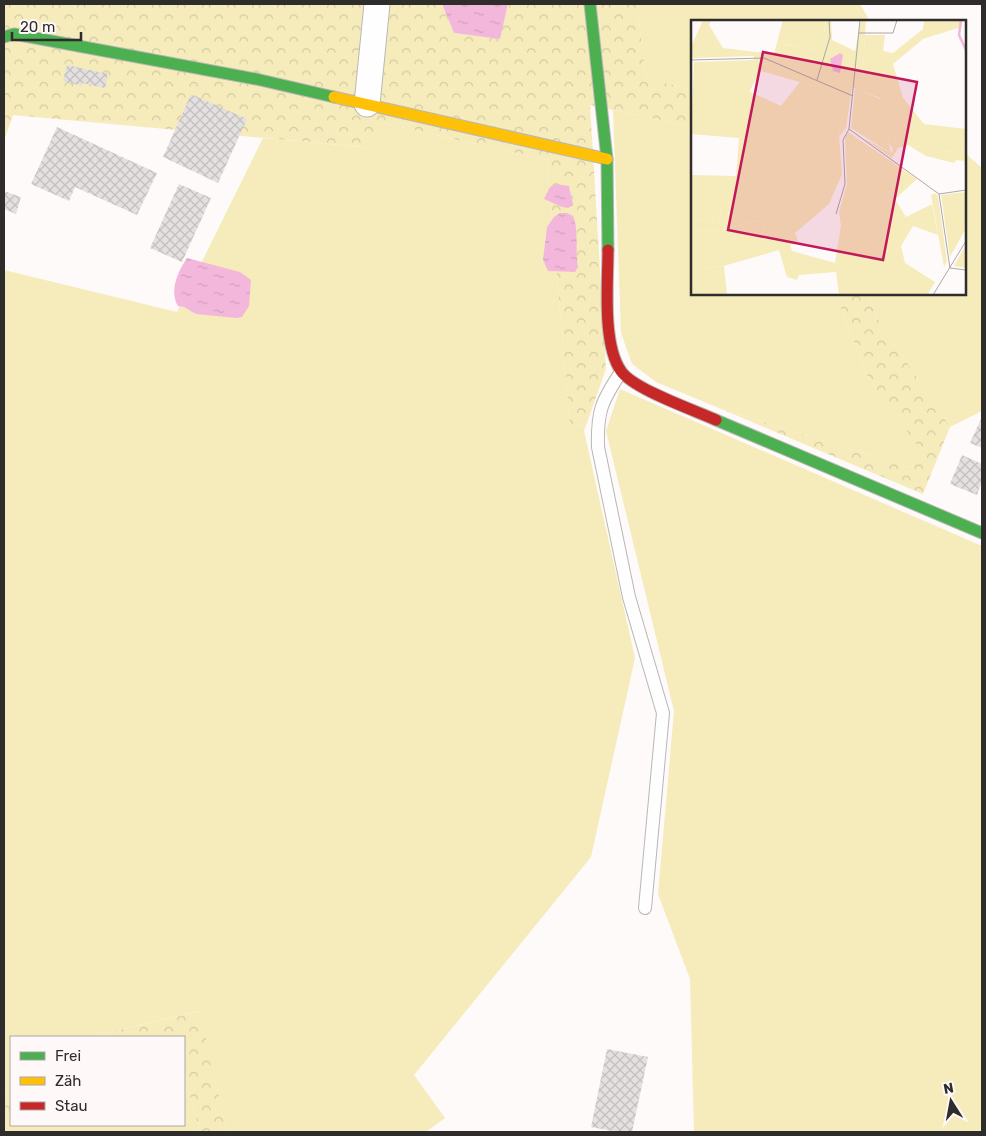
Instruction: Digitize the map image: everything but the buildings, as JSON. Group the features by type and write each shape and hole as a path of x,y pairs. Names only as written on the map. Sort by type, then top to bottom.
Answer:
{"street":[{"path":"367,104 378,4"},
{"path":"590,4 607,159 608,329 614,356 621,372 644,389 982,533"},
{"path":"4,37 14,34 256,79 607,159"}],"lane":[{"path":"621,372 610,388 601,407 598,424 598,447 629,597 663,713 646,908"}],"green space":[{"path":"4,4 442,4 454,33 500,38 508,4 637,4 646,78 691,90 691,127 590,105 606,369 584,431 570,429 547,160 379,122 374,148 13,115 4,141"},
{"path":"637,4 860,4 869,20 691,20 691,90 646,78"},
{"path":"613,110 691,127 691,295 835,295 868,377 920,448 911,468 719,408 656,382 632,364 621,333"},
{"path":"379,122 547,160 570,428 584,431 635,658 591,857 414,1075 445,1118 426,1132 227,1132 199,1011 92,1036 10,1036 10,1092 4,1097 4,270 177,312 263,138 373,148"},
{"path":"966,154 982,168 982,411 950,427 878,319 868,295 966,295"},
{"path":"835,295 868,295 878,319 950,427 923,494 719,408 911,468 919,448 868,377"},
{"path":"620,389 982,546 982,1132 694,1132 690,979 658,894 674,711 606,431"},
{"path":"200,1011 227,1132 200,1132 185,1078 185,1036 92,1036"},
{"path":"185,1078 200,1132 4,1132 4,1126 10,1123 10,1126 185,1126"},
{"path":"10,1092 10,1123 4,1126 4,1097"}],"water":[{"path":"442,4 508,4 500,39 454,33"},
{"path":"556,184 569,186 573,205 568,208 562,207 544,199 550,187"},
{"path":"560,213 567,213 573,216 575,221 578,267 575,272 548,271 543,260 547,227 554,217"},
{"path":"187,258 240,272 251,280 249,306 242,317 196,314 184,307 178,306 174,294 176,281"}],"traffic: fast":[{"path":"590,4 607,159 608,250"},
{"path":"4,37 14,34 256,79 334,97"},
{"path":"716,420 982,533"}],"traffic: slow":[{"path":"334,97 607,159"}],"traffic: jam":[{"path":"608,250 607,312 611,345 621,371 628,378 651,392 716,420"}]}
